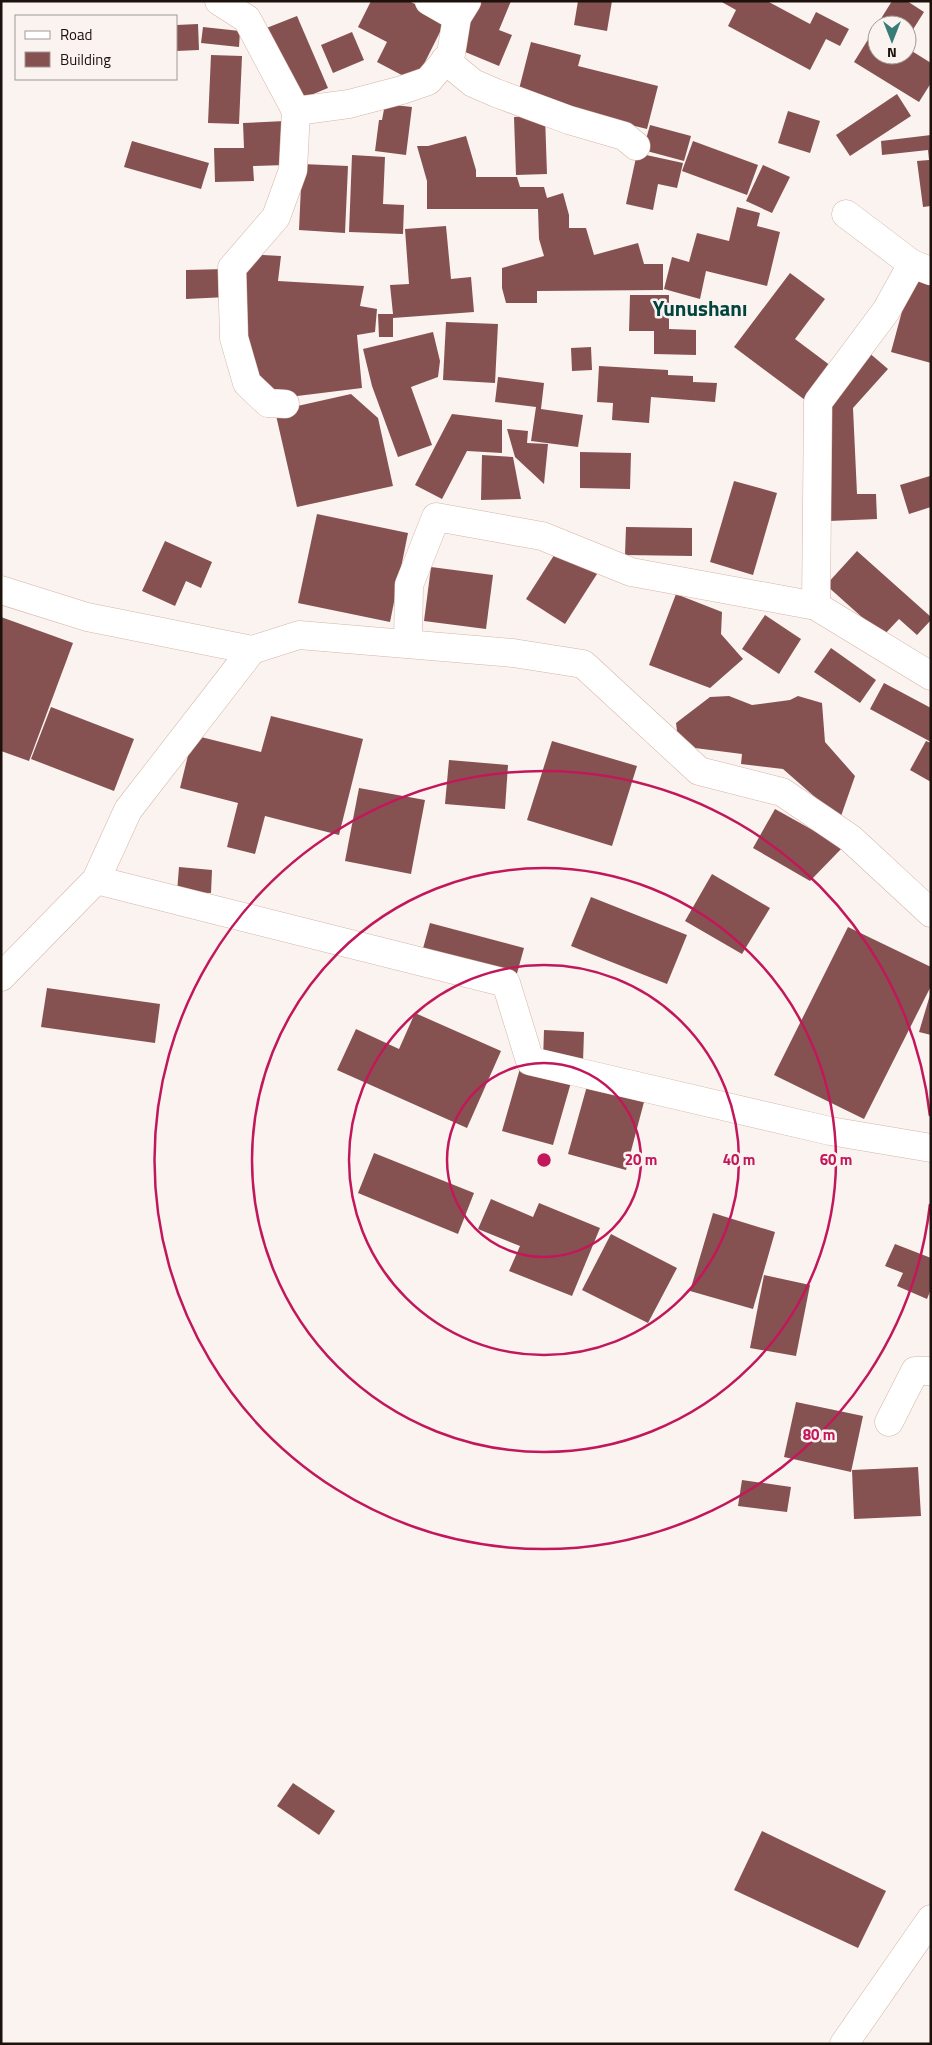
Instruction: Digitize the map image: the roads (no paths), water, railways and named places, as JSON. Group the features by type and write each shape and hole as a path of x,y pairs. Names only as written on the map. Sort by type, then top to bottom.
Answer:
{"street":[{"path":"218,1 247,19 296,111 292,170 276,217 232,268 234,338 246,383 268,403 285,404"},
{"path":"296,111 350,104 428,81 451,54 462,9 429,1"},
{"path":"445,60 473,83 488,90 569,120 624,136 636,146"},
{"path":"816,606 818,402 922,268 846,214"},
{"path":"408,643 409,585 436,516 542,536 631,572 816,606 931,676"},
{"path":"1,590 87,618 252,650 299,635 513,652 583,664 699,771 782,792 850,838 931,913"},
{"path":"1,977 96,880 128,810 252,650"},
{"path":"96,880 506,983 530,1061 830,1131 931,1148"},
{"path":"889,1422 915,1372 931,1372"},
{"path":"844,2044 931,1919"}],"district":[{"name":"Yunushanı","path":"700,309"}]}
